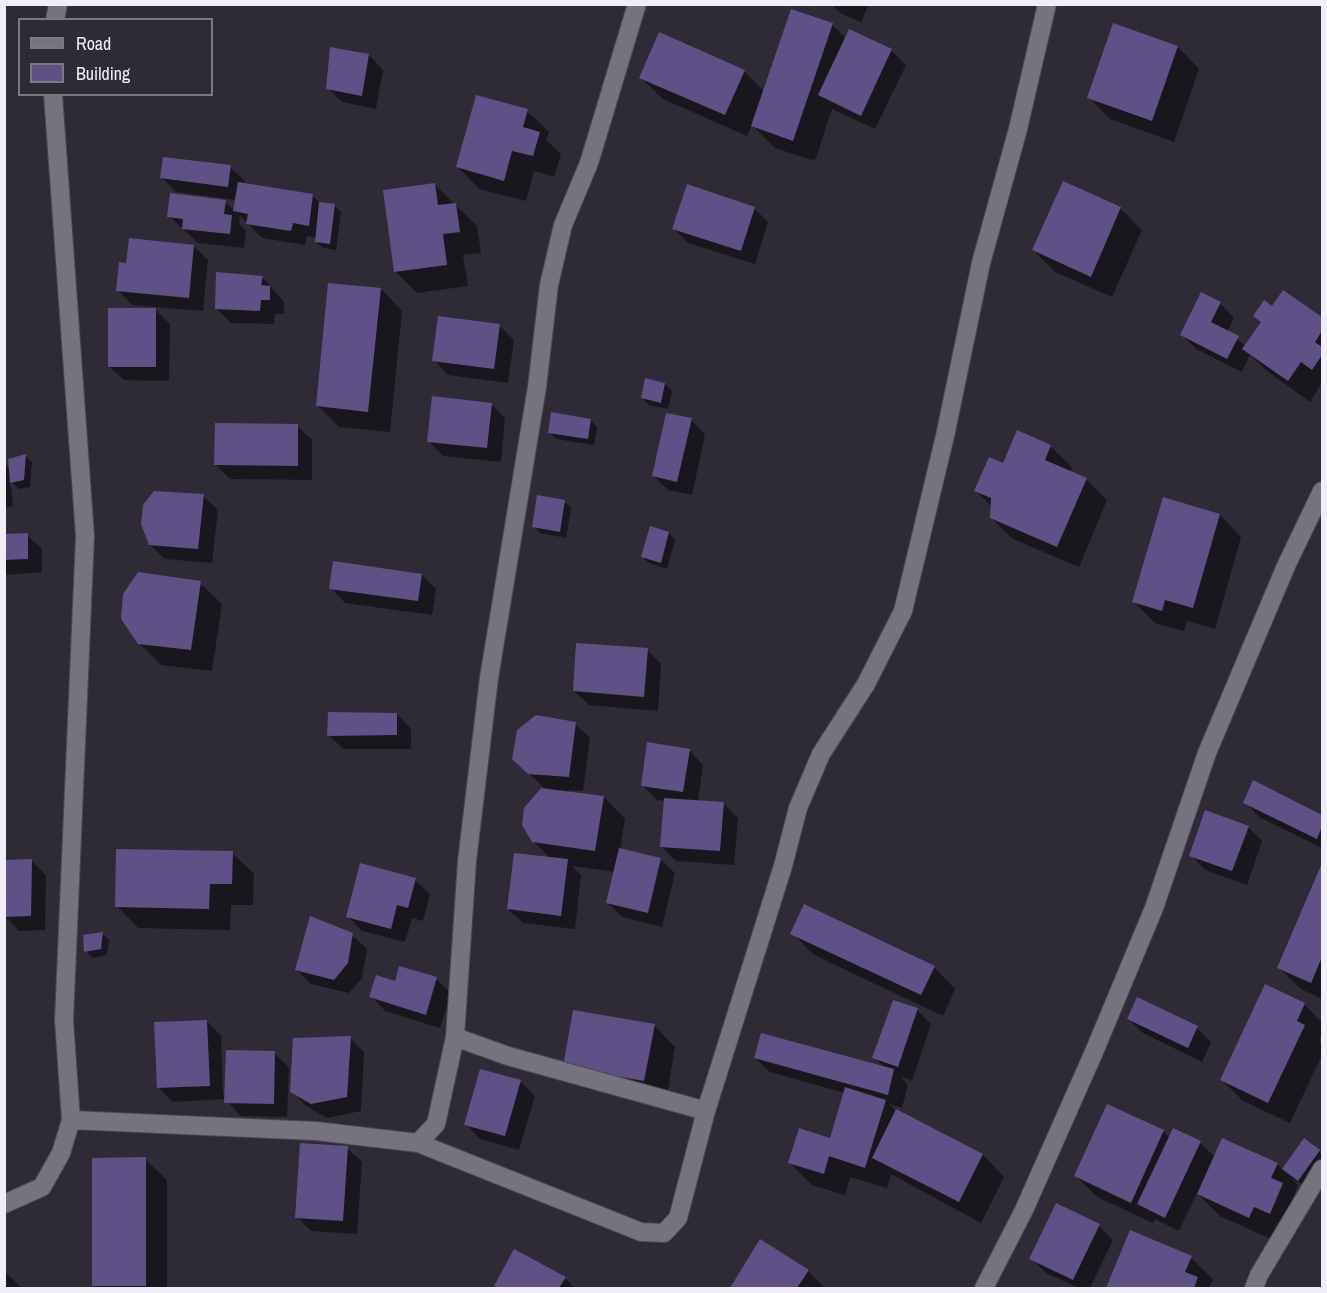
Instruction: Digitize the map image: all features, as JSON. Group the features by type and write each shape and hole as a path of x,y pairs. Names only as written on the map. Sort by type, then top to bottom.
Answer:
{"street":[{"path":"418,1143 436,1124 455,1037 467,861 489,678 537,387 549,285 563,225 589,163 637,4"},
{"path":"71,1120 316,1131 418,1143 641,1232 664,1233 678,1218 706,1111 783,866 798,808 821,754 867,684 903,611 945,436 981,263 1018,129 1047,4"},
{"path":"4,1204 42,1187 61,1153 71,1120 64,1020 85,536 52,96"},
{"path":"984,1288 1024,1210 1094,1052 1154,908 1207,753 1286,567 1323,491"},
{"path":"455,1037 508,1056 706,1111"},
{"path":"1254,1288 1258,1275 1323,1169"}],"building":[{"path":"791,9 833,23 793,141 751,126"},
{"path":"1113,23 1178,46 1152,121 1087,98"},
{"path":"849,29 892,49 861,116 818,95"},
{"path":"659,32 745,70 725,115 639,78"},
{"path":"330,47 369,54 362,96 326,89"},
{"path":"476,95 528,109 523,127 540,132 533,156 512,151 504,181 456,167"},
{"path":"163,157 231,165 228,187 160,178"},
{"path":"1063,181 1121,207 1091,277 1032,250"},
{"path":"238,182 313,194 309,226 293,223 291,231 246,224 248,214 233,211"},
{"path":"435,183 438,205 456,203 460,232 443,234 447,265 394,272 383,190"},
{"path":"687,184 755,207 741,251 672,229"},
{"path":"170,193 226,200 224,214 232,215 230,234 182,229 183,219 167,217"},
{"path":"319,202 335,204 330,244 315,242"},
{"path":"129,238 194,245 189,298 116,291 119,262 126,263"},
{"path":"216,272 263,276 261,285 270,286 270,300 261,300 260,311 215,309"},
{"path":"328,283 381,288 368,412 316,406"},
{"path":"1283,290 1322,317 1322,331 1315,342 1322,347 1322,355 1312,370 1301,362 1288,381 1242,349 1261,322 1253,316 1264,300 1272,306"},
{"path":"1201,292 1221,302 1211,322 1239,336 1227,359 1180,335"},
{"path":"108,308 156,308 156,367 108,367"},
{"path":"438,316 500,324 494,369 432,361"},
{"path":"645,378 665,383 661,403 641,398"},
{"path":"432,396 492,403 487,448 427,442"},
{"path":"551,412 591,419 588,439 548,433"},
{"path":"666,413 692,418 677,482 652,476"},
{"path":"215,423 298,424 298,466 214,465"},
{"path":"1017,430 1051,445 1045,460 1087,478 1057,547 990,518 991,498 974,491 989,457 1003,463"},
{"path":"26,454 24,480 10,483 8,459"},
{"path":"154,491 204,494 198,549 149,545 141,524 143,505"},
{"path":"537,495 565,500 560,532 532,527"},
{"path":"1163,497 1220,514 1193,608 1165,600 1162,611 1132,602"},
{"path":"650,526 669,532 661,563 641,557"},
{"path":"28,533 28,559 4,560 4,534"},
{"path":"333,561 422,574 418,601 329,589"},
{"path":"138,572 201,581 191,650 138,644 121,619 123,594"},
{"path":"576,643 648,648 644,697 573,691"},
{"path":"328,712 397,713 397,735 327,736"},
{"path":"536,715 576,722 569,777 528,774 512,759 517,730"},
{"path":"647,742 690,749 683,792 641,786"},
{"path":"1253,780 1322,815 1322,827 1317,839 1243,803"},
{"path":"541,788 604,796 595,851 532,842 522,825 524,808"},
{"path":"664,798 724,802 720,851 660,847"},
{"path":"1205,810 1249,826 1232,871 1189,856"},
{"path":"619,848 661,858 648,913 606,903"},
{"path":"116,849 233,851 232,884 210,884 209,909 115,907"},
{"path":"514,853 568,859 561,916 507,909"},
{"path":"32,859 31,916 4,917 4,860"},
{"path":"360,863 416,878 408,908 397,905 391,929 346,917"},
{"path":"1322,863 1322,957 1311,983 1277,968"},
{"path":"804,904 935,966 921,995 790,934"},
{"path":"310,916 353,933 348,963 334,980 295,970"},
{"path":"103,932 101,949 84,952 83,935"},
{"path":"399,966 437,977 426,1015 369,997 376,975 395,981"},
{"path":"1265,984 1305,1003 1297,1021 1305,1025 1268,1103 1220,1080"},
{"path":"1137,997 1198,1026 1188,1048 1127,1019"},
{"path":"893,1000 918,1008 898,1067 872,1058"},
{"path":"573,1010 655,1024 644,1081 563,1067"},
{"path":"207,1020 210,1086 157,1088 154,1022"},
{"path":"761,1033 894,1069 888,1095 754,1058"},
{"path":"351,1036 347,1097 311,1104 290,1092 293,1038"},
{"path":"226,1050 275,1051 274,1104 224,1103"},
{"path":"480,1069 521,1080 505,1136 464,1125"},
{"path":"845,1087 886,1100 865,1168 829,1156 824,1174 788,1163 799,1128 830,1138"},
{"path":"1107,1104 1164,1130 1131,1203 1074,1176"},
{"path":"896,1109 983,1154 959,1202 872,1158"},
{"path":"1173,1128 1201,1141 1165,1218 1137,1204"},
{"path":"1222,1138 1278,1163 1271,1178 1283,1183 1270,1214 1254,1207 1249,1218 1197,1194"},
{"path":"1304,1138 1320,1150 1298,1181 1282,1169"},
{"path":"300,1143 348,1146 343,1221 295,1218"},
{"path":"146,1157 146,1286 92,1286 92,1158"},
{"path":"1056,1203 1100,1224 1073,1280 1029,1259"},
{"path":"1130,1230 1192,1256 1185,1272 1198,1277 1194,1288 1106,1288"},
{"path":"760,1239 809,1270 797,1288 730,1288"},
{"path":"514,1249 566,1277 559,1288 499,1288 494,1286"}]}
